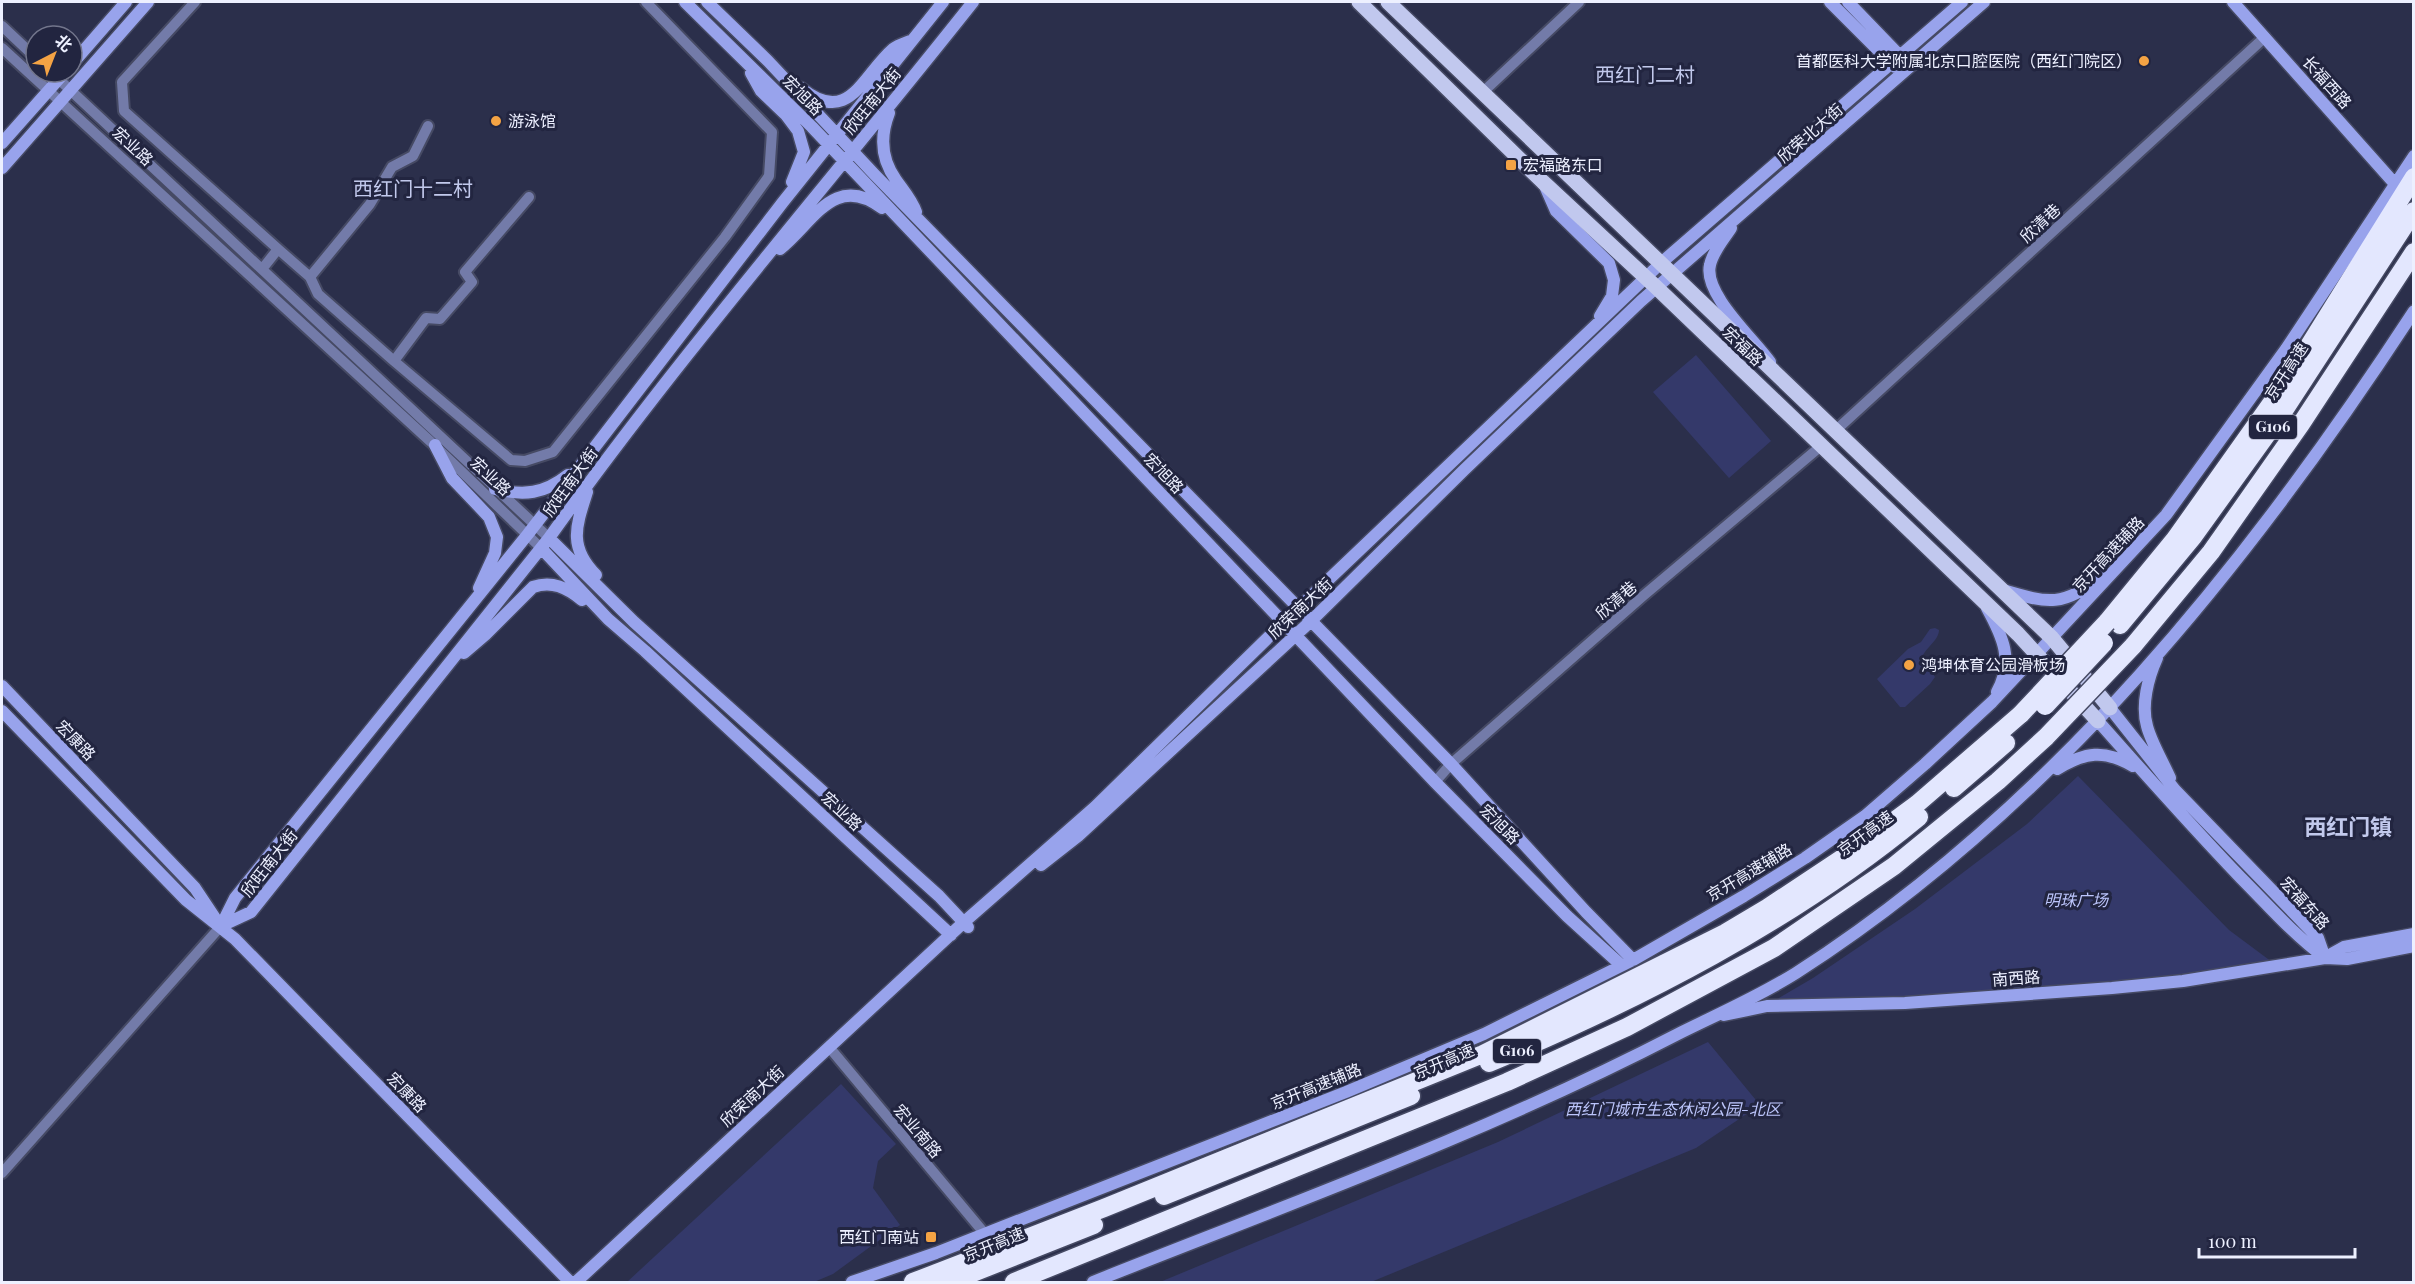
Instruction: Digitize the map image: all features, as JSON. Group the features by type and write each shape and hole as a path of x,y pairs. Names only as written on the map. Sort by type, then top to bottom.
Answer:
{"highway":[{"path":"2111,626 2285,384 2414,177"},
{"name":"京开高速","path":"2111,626 2193,537 2283,412 2414,211"},
{"name":"G106","path":"1014,1282 1496,1087 1627,1027 1774,948 1894,866 1998,781 2046,737 2133,646 2224,534 2301,424 2414,252"},
{"name":"G106","path":"2025,718 2111,626"},
{"path":"913,1282 1104,1208 1483,1054 1725,933 1865,843 2025,718"},
{"name":"京开高速","path":"950,1282 1356,1120 1616,1007 1762,927 1881,848 1981,766 2025,718"}],"main road":[{"name":"宏福路","path":"1359,2 1543,182 1651,282 2038,655 2098,721"},
{"name":"宏福路","path":"1388,2 2052,638 2109,708"}],"street":[{"path":"84,50 126,2"},
{"path":"2,168 148,2"},
{"path":"195,2 122,82 124,111 310,277 318,294 393,361 511,460 525,461 553,452 725,237 769,176 772,132 646,2"},
{"name":"宏旭路","path":"685,2 906,226 1435,782 1567,916 1621,965"},
{"name":"宏旭路","path":"707,2 768,61 853,152 1450,764 1633,960"},
{"name":"欣旺南大街","path":"221,926 235,898 532,529 783,202 943,2"},
{"name":"欣旺南大街","path":"221,926 251,912 545,543 591,479 760,265 973,2"},
{"path":"1483,92 1579,2"},
{"path":"1830,2 1894,60"},
{"path":"1848,2 1904,73"},
{"name":"欣荣北大街","path":"1651,282 1894,60 1962,2"},
{"name":"欣荣北大街","path":"1666,268 1738,216 1984,2"},
{"name":"长福西路","path":"2234,2 2395,184"},
{"path":"2,26 24,47"},
{"name":"欣清巷","path":"1835,431 2265,37"},
{"path":"768,61 813,97 834,104 858,91 895,47 912,40"},
{"name":"宏业路","path":"2,48 532,529"},
{"path":"741,57 761,91 786,115 798,131 804,152 799,169 783,202"},
{"path":"2,143 52,84"},
{"name":"宏业路","path":"65,84 263,268 435,441 495,489 545,543 608,619 951,935"},
{"path":"892,104 883,129 882,143 894,177 914,205 918,219"},
{"path":"310,277 370,204 392,167 413,156 428,126"},
{"name":"京开高速辅路","path":"852,1282 985,1234 1346,1092 1484,1034 1633,960 1744,896 1805,858 1856,822 1925,764 1992,702 2166,515 2286,349 2414,156"},
{"path":"1543,182 1556,211 1609,262 1614,280 1612,296 1592,328"},
{"path":"760,265 795,238 834,198 853,195 873,201 906,226"},
{"path":"393,361 426,318 440,319 472,282 465,272 529,197"},
{"path":"1738,216 1714,254 1709,267 1713,286 1724,305 1757,343 1787,384"},
{"path":"263,268 278,249"},
{"name":"欣荣南大街","path":"966,926 1095,807 1284,622 1592,328 1651,282"},
{"name":"欣荣南大街","path":"576,1282 951,935 966,926 1078,836 1296,635 1651,282"},
{"path":"1093,1282 1522,1109 1614,1067 1794,974 1929,878 2041,779 2098,721 2162,648 2228,568 2350,407 2414,311"},
{"path":"435,441 452,478 489,517 497,537 495,553 473,602"},
{"name":"欣清巷","path":"1435,782 1450,764 1643,596 1821,446"},
{"path":"495,489 516,494 537,492 558,483 579,467"},
{"path":"591,479 577,522 576,539 580,554 587,566 619,597 634,622"},
{"name":"宏业路","path":"545,543 939,896 966,926"},
{"path":"2000,589 2030,598 2062,601 2085,589 2129,555"},
{"path":"442,671 485,635 522,596 533,587 543,583 565,587 608,619"},
{"path":"1984,604 1999,630 2006,652 2003,681 1992,702"},
{"path":"2162,648 2153,666 2144,710 2147,728 2175,790"},
{"name":"宏康路","path":"2,686 195,888 221,926"},
{"name":"宏福东路","path":"2109,708 2175,790 2318,938 2325,958"},
{"name":"宏康路","path":"2,711 186,900 221,926 570,1282"},
{"name":"宏福东路","path":"2098,721 2165,798 2302,940 2325,958"},
{"path":"2041,779 2073,759 2100,754 2116,756 2143,771"},
{"path":"2,1173 221,926"},
{"name":"南西路","path":"2325,958 2344,947 2414,934"},
{"name":"南西路","path":"1708,1018 1767,1006 1905,1002 2172,982 2325,958 2348,959 2414,946"},
{"name":"宏业南路","path":"829,1047 985,1234"}],"green space":[{"path":"1696,355 1771,441 1729,478 1653,392"},
{"name":"鸿坤体育公园滑板场","path":"1930,629 1939,630 1938,634 1924,653 1923,660 1935,677 1905,707 1900,707 1877,679 1908,649 1921,642"},
{"name":"明珠广场","path":"2078,776 2229,930 2272,962 2268,969 1919,999 1772,1002 1813,978 1915,909 2027,824"},
{"name":"西红门城市生态休闲公园-北区","path":"1708,1042 1760,1105 1696,1148 1371,1282 1160,1282 1498,1142"},
{"path":"841,1084 896,1144 878,1161 873,1188 900,1225 833,1274 814,1282 627,1282"}],"place":[{"name":"首都医科大学附属北京口腔医院（西红门院区）","path":"2144,61"},
{"name":"游泳馆","path":"496,121"},
{"name":"宏福路东口","path":"1511,165"},
{"name":"鸿坤体育公园滑板场","path":"1909,665"},
{"name":"西红门南站","path":"931,1237"}],"district":[{"name":"西红门二村","path":"1645,75"},
{"name":"西红门十二村","path":"413,189"},
{"name":"西红门镇","path":"2348,827"}]}
